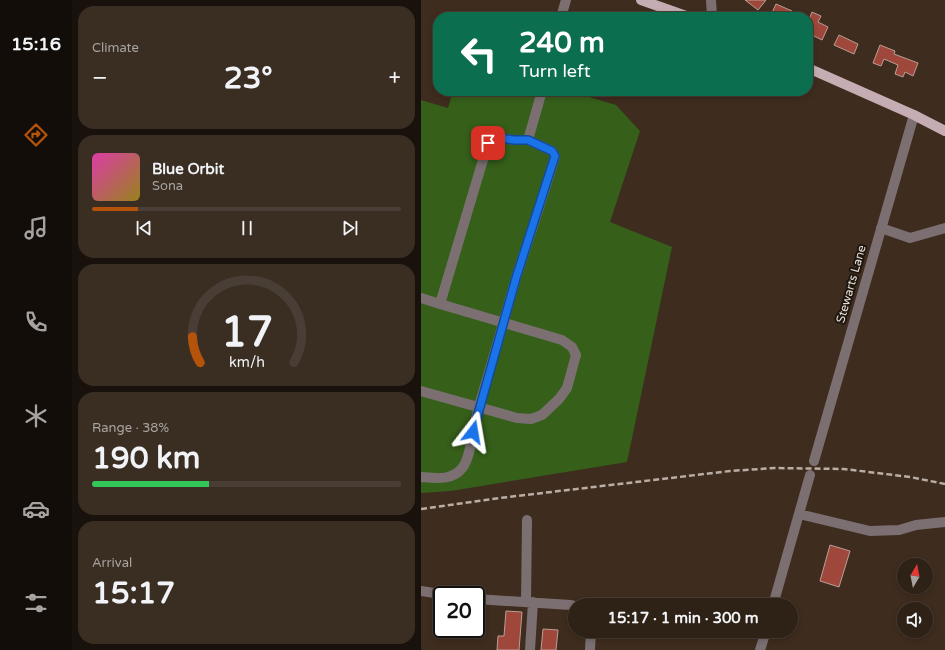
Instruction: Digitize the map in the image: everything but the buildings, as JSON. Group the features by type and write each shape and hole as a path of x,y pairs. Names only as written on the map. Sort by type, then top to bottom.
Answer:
{"main road":[{"path":"641,0 675,12"},
{"path":"813,70 914,114 945,131"}],"street":[{"path":"562,12 566,0"},
{"path":"711,0 712,12"},
{"path":"528,140 540,96"},
{"name":"Stewarts Lane","path":"814,462 914,114"},
{"path":"421,477 442,479 455,475 463,467 516,278 555,156 552,151 528,140 493,137 488,143 440,304"},
{"path":"881,228 910,238 945,228"},
{"path":"421,298 561,340 572,347 576,355 567,388 559,399 541,415 531,419 517,418 421,391"},
{"path":"775,598 810,475"},
{"path":"799,514 871,531 899,530 916,525 945,522"},
{"path":"527,520 530,650"},
{"path":"421,591 433,593"},
{"path":"485,600 568,605"},
{"path":"590,650 591,638"},
{"path":"760,650 764,638"}],"green space":[{"path":"452,96 586,96 616,105 640,131 610,222 672,247 627,462 451,491 421,493 421,100 448,108"}],"railway":[{"path":"421,509 500,498 730,471 775,468 844,469 910,477 945,484"}],"route":[{"path":"473,432 516,278 555,156 552,151 528,140 493,137 488,143"}]}
